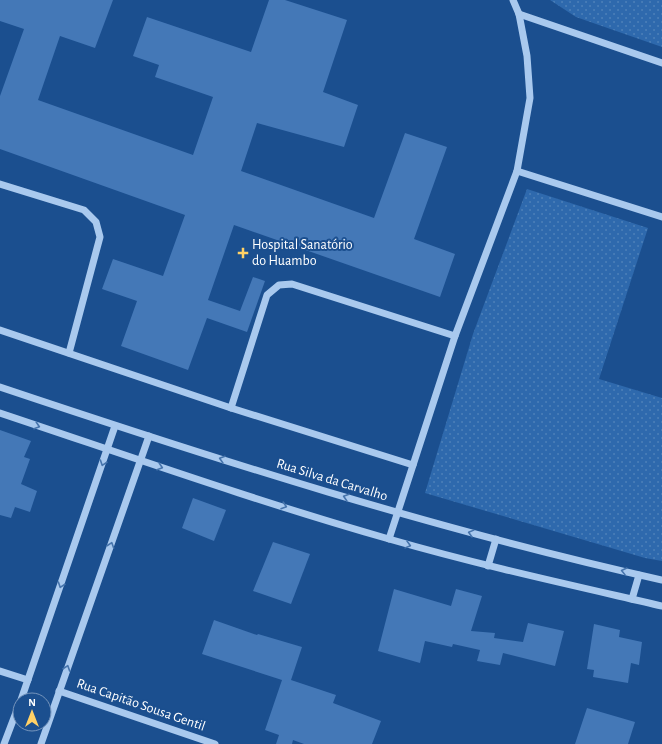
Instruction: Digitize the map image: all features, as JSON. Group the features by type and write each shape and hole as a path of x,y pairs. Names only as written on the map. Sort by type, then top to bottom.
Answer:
{"street":[{"path":"389,539 396,513 455,336 517,170 530,98 527,56 519,14 513,0"},
{"path":"519,14 662,63"},
{"path":"517,170 662,217"},
{"path":"0,184 84,210 96,222 100,237 69,354"},
{"path":"231,408 267,295 279,285 292,284 455,336"},
{"path":"0,330 231,408 413,465"},
{"name":"Rua Silva da Carvalho","path":"0,387 115,426 396,513 662,580"},
{"path":"0,413 141,461 389,539 488,566 662,606"},
{"path":"23,692 115,426"},
{"path":"41,744 149,436"},
{"path":"488,566 496,539"},
{"path":"632,599 639,575"},
{"path":"0,671 28,680"},
{"name":"Rua Capitão Sousa Gentil","path":"59,691 215,744"},
{"path":"4,744 12,722"}],"shaded area":[{"path":"550,0 662,0 662,47 576,17"},
{"path":"527,189 648,228 599,379 662,398 662,561 645,558 425,493 473,334"}],"building":[{"path":"0,0 113,0 95,48 60,36 38,100 193,155 213,97 155,77 159,65 133,56 147,17 251,52 269,0 285,0 347,20 323,92 358,105 344,147 257,123 241,171 374,218 405,133 447,147 414,239 455,254 440,297 234,225 208,300 240,311 253,277 265,281 247,332 207,318 188,370 121,346 137,301 102,289 113,259 163,276 185,215 0,149 0,96 24,29 0,21"},
{"path":"0,430 31,441 24,457 30,459 21,484 37,491 30,512 15,507 11,518 0,515"},
{"path":"193,498 226,510 214,541 182,528"},
{"path":"273,542 310,554 291,604 253,591"},
{"path":"394,589 451,606 456,589 482,596 471,631 495,633 494,638 523,642 528,623 564,631 555,666 503,653 500,665 477,661 480,650 453,644 452,647 425,641 420,663 378,651"},
{"path":"214,620 257,635 258,634 302,647 291,680 336,695 333,703 381,721 372,744 304,744 293,740 292,744 276,744 279,735 265,730 282,680 202,654"},
{"path":"594,624 620,630 619,637 642,642 639,665 631,663 628,683 593,677 594,670 587,669"},
{"path":"587,708 635,722 628,744 575,744"}],"place":[{"name":"Hospital Sanatório do Huambo","path":"243,253"}]}
